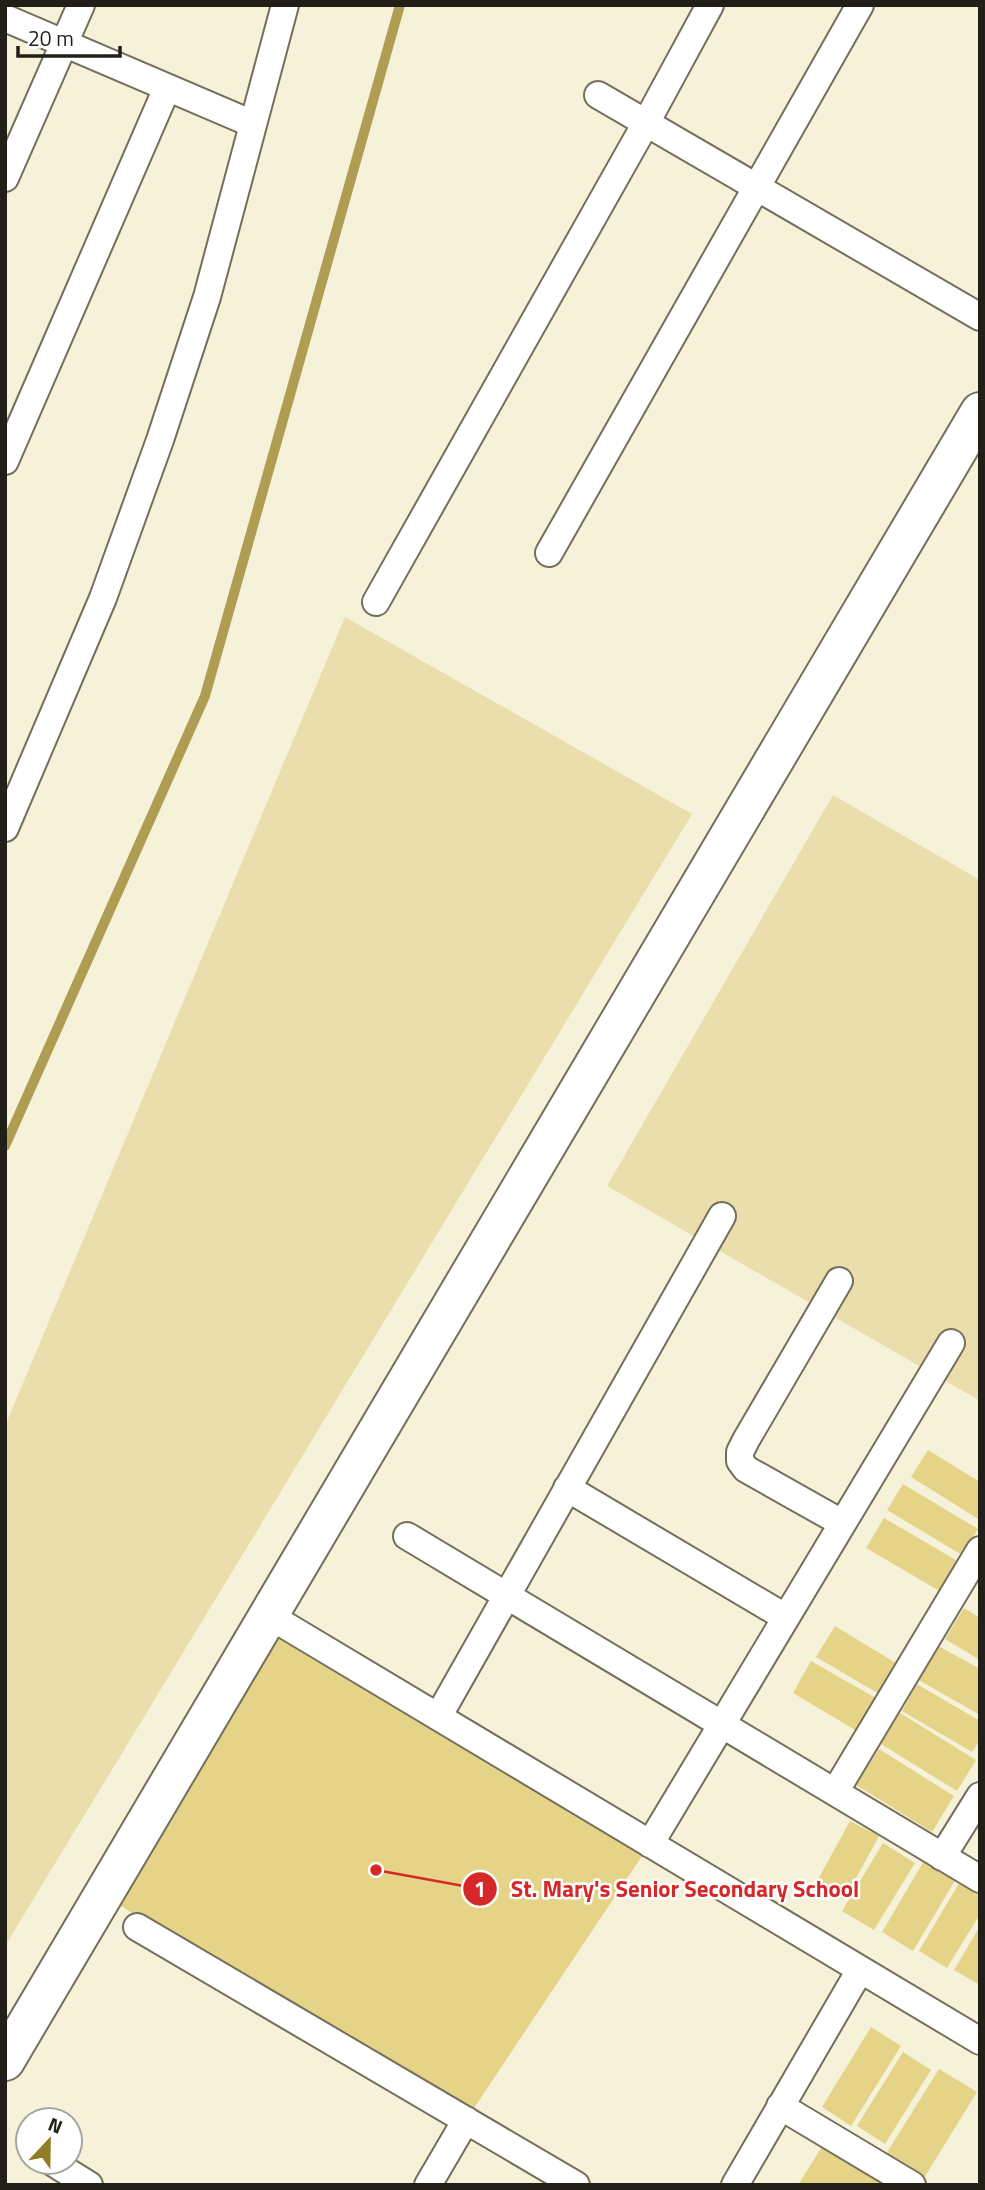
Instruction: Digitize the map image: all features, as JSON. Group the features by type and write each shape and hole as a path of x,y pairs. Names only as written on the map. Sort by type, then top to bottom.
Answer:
{"street":[{"path":"5,178 81,5"},
{"path":"5,828 103,598 160,440 206,297 285,5"},
{"path":"376,602 710,5"},
{"path":"549,553 860,5"},
{"path":"5,18 253,124"},
{"path":"5,461 167,88"},
{"path":"598,95 980,317"},
{"path":"5,2062 980,412"},
{"path":"438,1717 722,1216"},
{"path":"839,1281 746,1440 740,1452 740,1461 746,1469 842,1523"},
{"path":"650,1844 951,1343"},
{"path":"568,1488 785,1617"},
{"path":"407,1536 980,1880"},
{"path":"835,1792 980,1550"},
{"path":"268,1615 980,2041"},
{"path":"942,1857 980,1796"},
{"path":"137,1927 576,2185"},
{"path":"735,2185 860,1969"},
{"path":"780,2106 912,2185"},
{"path":"428,2185 466,2120"}],"shaded area":[{"path":"345,617 692,814 5,1946 5,1426"},
{"path":"833,795 980,880 980,1401 607,1186"}],"building":[{"path":"928,1450 980,1482 980,1520 911,1477"},
{"path":"903,1484 978,1529 962,1555 887,1510"},
{"path":"884,1518 961,1563 943,1593 866,1548"},
{"path":"964,1608 980,1618 980,1660 945,1639"},
{"path":"268,1615 650,1844 466,2120 105,1896"},
{"path":"835,1626 899,1665 881,1695 816,1657"},
{"path":"935,1644 980,1669 980,1715 915,1678"},
{"path":"811,1661 881,1701 862,1734 793,1693"},
{"path":"917,1684 980,1721 980,1740 972,1752 902,1711"},
{"path":"900,1713 976,1760 957,1791 881,1744"},
{"path":"879,1749 954,1796 932,1832 856,1785"},
{"path":"850,1821 879,1836 844,1900 815,1885"},
{"path":"883,1843 915,1863 874,1930 842,1911"},
{"path":"928,1854 960,1872 913,1951 882,1932"},
{"path":"965,1873 980,1882 980,1914 947,1968 919,1951"},
{"path":"980,1926 980,1985 954,1970"},
{"path":"871,2027 901,2046 851,2126 822,2107"},
{"path":"903,2052 931,2070 885,2144 857,2126"},
{"path":"939,2069 977,2092 924,2178 886,2154"},
{"path":"823,2145 886,2185 798,2185"}],"waterway":[{"path":"5,1146 205,696 400,5"}],"place":[{"name":"St. Mary's Senior Secondary School","path":"376,1870"}]}
